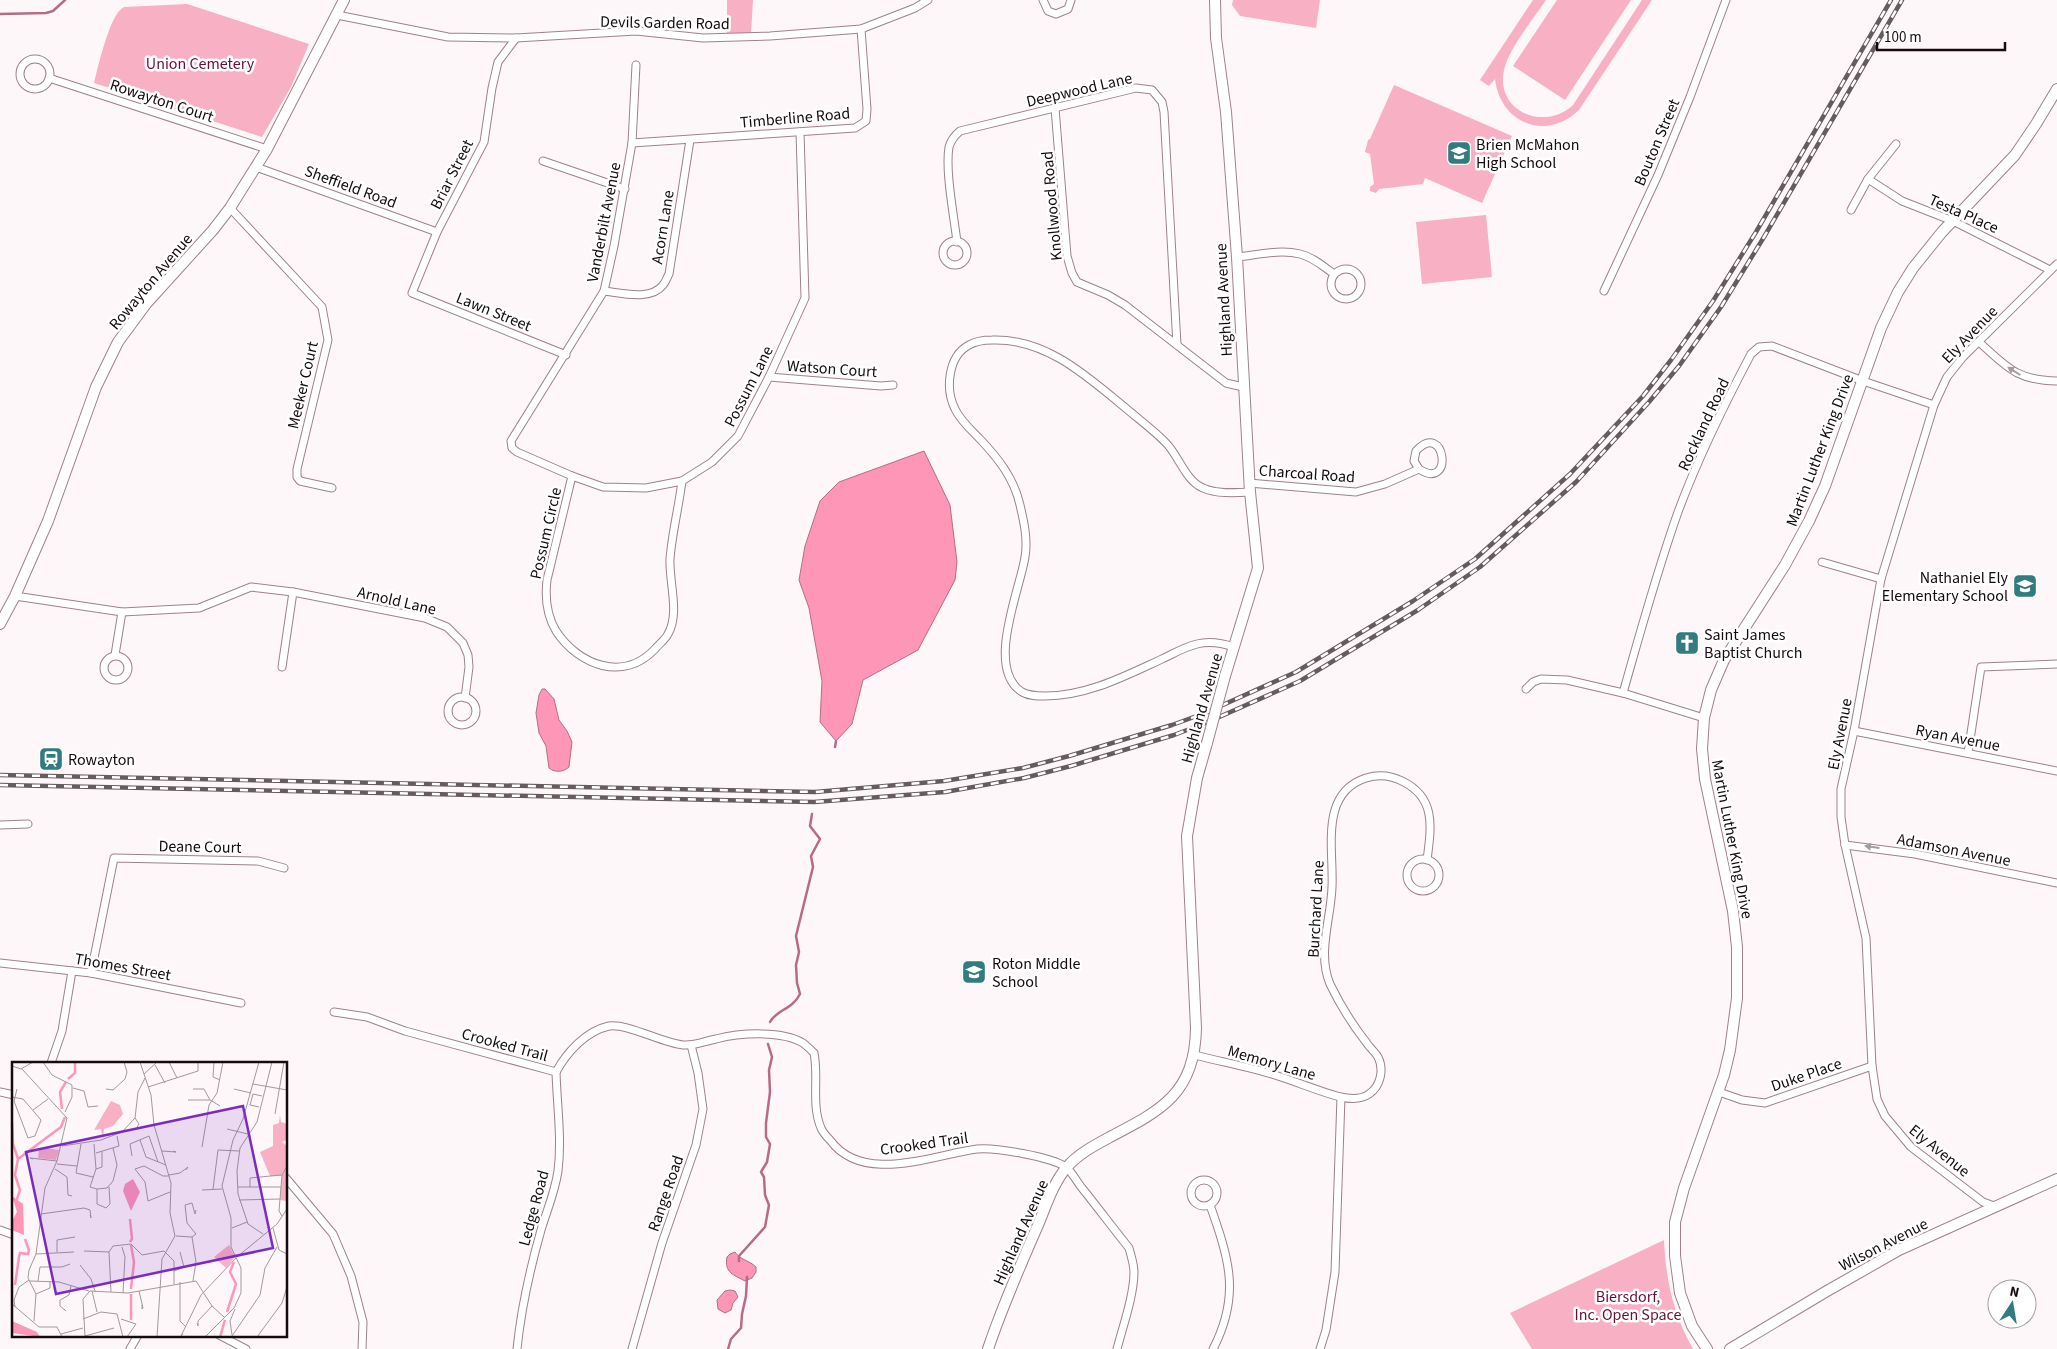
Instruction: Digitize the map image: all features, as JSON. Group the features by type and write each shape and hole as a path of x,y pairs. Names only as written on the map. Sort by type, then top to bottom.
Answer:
{"street":[{"name":"Rowayton Avenue","path":"0,624 15,596 57,498 96,387 118,342 146,304 213,230 230,208 267,149 344,0"},
{"name":"Devils Garden Road","path":"337,15 448,37 516,38 636,31 703,38 732,38 861,29 915,8 928,0"},
{"path":"1043,0 1048,11 1056,14 1065,12 1072,0"},
{"name":"Highland Avenue","path":"988,1349 1051,1194 1066,1168 1089,1149 1151,1115 1162,1106 1178,1090 1190,1069 1195,1055 1196,1028 1187,836 1197,778 1225,676 1258,568 1249,487 1237,257 1226,112 1216,38 1215,0"},
{"name":"Bouton Street","path":"1604,291 1662,166 1726,0"},
{"name":"Timberline Road","path":"632,143 855,128 866,121 867,109 861,29"},
{"name":"Briar Street","path":"412,293 437,232 484,142 498,62 516,38"},
{"path":"29,60 40,60 48,68 49,78 43,87 32,89 23,84 20,73 24,63 29,60"},
{"name":"Vanderbilt Avenue","path":"512,448 511,441 604,292 625,189 632,143 636,65"},
{"name":"Rowayton Court","path":"49,78 267,149"},
{"name":"Deepwood Lane","path":"957,242 948,160 953,137 960,131 1136,88 1152,90 1162,102 1164,112 1177,345"},
{"name":"Martin Luther King Drive","path":"1707,1349 1692,1326 1680,1293 1675,1256 1675,1222 1684,1188 1719,1092 1730,1050 1736,1013 1737,956 1733,911 1705,779 1702,748 1704,718 1711,690 1724,660 1785,565 1810,521 1881,328 1898,292 1927,250 2014,155 2036,124 2057,89"},
{"name":"Knollwood Road","path":"1055,108 1067,256 1072,273 1078,282 1126,305 1226,383 1243,387"},
{"name":"Possum Lane","path":"512,448 517,452 572,476 602,487 624,488 654,486 682,480 712,462 738,436 769,377 805,298 800,132"},
{"name":"Acorn Lane","path":"604,292 647,294 656,291 663,285 669,274 690,140"},
{"path":"1850,210 1868,179 1896,144"},
{"path":"543,161 625,189"},
{"name":"Sheffield Road","path":"256,167 437,232"},
{"name":"Testa Place","path":"1868,179 1902,201 1953,221 2050,270"},
{"name":"Meeker Court","path":"230,208 322,307 328,340 296,469 300,482 332,488"},
{"path":"1237,257 1278,252 1300,254 1315,261 1334,274"},
{"name":"Ely Avenue","path":"1997,1207 1983,1202 1911,1147 1898,1134 1885,1116 1878,1099 1872,1066 1866,938 1845,845 1841,817 1841,789 1854,731 1880,579 1934,405 1947,377 2057,264"},
{"path":"1343,269 1357,274 1361,284 1357,294 1343,299 1334,294 1331,284 1334,274 1343,269"},
{"name":"Lawn Street","path":"412,293 566,355"},
{"name":"Charcoal Road","path":"1234,647 1215,643 1193,644 1118,679 1080,693 1038,696 1025,693 1015,685 1006,664 1006,637 1025,557 1026,536 1014,483 993,452 965,424 955,409 950,379 954,361 965,347 971,343 982,341 1013,342 1048,352 1068,363 1087,376 1166,443 1194,483 1214,491 1249,487 1356,492 1385,484 1419,469"},
{"path":"1980,342 2006,366 2023,376 2038,381 2057,381"},
{"name":"Rockland Road","path":"1623,693 1642,624 1678,512 1721,410 1751,354 1759,347 1772,346 1863,381 1934,405"},
{"name":"Watson Court","path":"769,377 893,385"},
{"name":"Charcoal Road","path":"1429,444 1439,447 1443,456 1441,466 1434,472 1423,472 1419,469 1414,461 1416,451 1420,447 1429,444"},
{"name":"Possum Circle","path":"572,476 547,580 545,594 548,608 555,630 577,654 604,666 619,668 641,661 668,634 673,612 670,560 682,480"},
{"path":"1822,562 1880,579"},
{"name":"Arnold Lane","path":"15,596 122,612 199,608 251,587 293,592 425,618 447,627 463,643 468,655 469,667 465,698"},
{"path":"282,667 293,592"},
{"path":"115,655 122,612"},
{"path":"1968,753 1981,667 2057,664"},
{"path":"1526,688 1533,682 1541,679 1567,680 1623,693 1704,718"},
{"path":"465,698 474,703 476,714 471,722 460,725 452,721 448,711 454,700 465,698"},
{"name":"Ryan Avenue","path":"1854,731 2057,771"},
{"name":"Burchard Lane","path":"1341,1097 1360,1099 1370,1093 1378,1084 1381,1072 1378,1057 1341,1007 1329,982 1324,959 1332,887 1332,826 1336,806 1344,790 1357,781 1373,776 1392,776 1408,784 1421,796 1430,814 1427,860"},
{"path":"0,825 28,824"},
{"name":"Adamson Avenue","path":"1845,845 1915,854 2057,883"},
{"name":"Deane Court","path":"91,972 114,858 258,861 284,868"},
{"path":"1422,859 1427,860 1435,865 1438,870 1438,879 1432,887 1419,890 1408,881 1407,871 1412,863 1422,859"},
{"name":"Thomes Street","path":"0,963 91,972 241,1002"},
{"path":"52,1062 62,1032 72,971"},
{"name":"Crooked Trail","path":"334,1012 367,1017 405,1031 556,1072 563,1059 580,1042 596,1030 612,1026 683,1045 742,1034 778,1035 801,1042 814,1053 817,1069 816,1112 821,1129 836,1149 852,1159 872,1164 896,1164 978,1149 1026,1155 1066,1168"},
{"name":"Range Road","path":"632,1349 662,1243 696,1145 703,1109 698,1073 691,1045"},
{"name":"Memory Lane","path":"1195,1055 1274,1075 1341,1097"},
{"name":"Duke Place","path":"1719,1092 1742,1100 1765,1102 1872,1066"},
{"name":"Ledge Road","path":"516,1349 525,1290 553,1196 558,1172 556,1072"},
{"path":"1320,1349 1326,1330 1335,1272 1341,1097"},
{"path":"1066,1168 1129,1248 1133,1262 1132,1290 1117,1349"},
{"name":"Wilson Avenue","path":"1730,1349 1826,1291 1899,1250 2057,1179"},
{"path":"288,1180 333,1234 351,1276 363,1322 362,1349"},
{"path":"1210,1205 1224,1245 1230,1276 1229,1304 1222,1331 1213,1349"},
{"path":"0,1230 12,1234"},
{"path":"130,1349 137,1336"},
{"path":"221,1336 246,1349"}],"green space":[{"path":"727,0 753,0 751,33 727,35"},
{"path":"1233,0 1320,0 1316,28 1240,16 1232,5"},
{"path":"1533,0 1546,0 1522,34 1506,62 1503,84 1507,97 1514,106 1524,113 1536,117 1549,117 1561,113 1573,105 1642,0 1652,0 1579,110 1566,120 1553,125 1539,126 1526,123 1515,117 1506,107 1499,94 1495,79 1489,86 1480,80"},
{"path":"1557,0 1631,0 1565,100 1513,66"},
{"name":"Union Cemetery","path":"187,4 309,44 291,87 262,137 94,83 109,29 119,11 124,7"},
{"path":"1394,85 1512,136 1482,203 1425,178 1423,184 1379,189 1376,193 1370,191 1370,187 1374,184 1370,154 1365,152 1368,140"},
{"path":"1486,215 1492,277 1422,284 1416,222"},
{"name":"Biersdorf, Inc. Open Space","path":"1664,1240 1672,1296 1680,1323 1693,1349 1532,1349 1510,1313"}],"shaded area":[{"path":"924,451 950,505 957,562 955,580 918,650 863,680 852,724 836,741 820,722 822,681 809,608 799,580 805,546 820,501 839,482"},
{"path":"542,689 545,689 554,699 559,720 572,742 569,767 562,771 554,771 549,768 546,746 539,733 536,713"},
{"path":"735,1252 739,1257 756,1267 756,1272 752,1278 745,1281 728,1270 727,1257"},
{"path":"725,1291 735,1291 738,1297 733,1303 731,1310 725,1313 718,1309 717,1300"}],"waterway":[{"path":"0,14 46,13 53,11 65,0"},
{"path":"835,747 836,741"},
{"path":"770,1022 777,1014 793,1003 800,994 797,983 796,965 799,952 796,936 813,867 811,856 820,839 810,826 812,814"},
{"path":"739,1261 739,1256 765,1227 769,1205 765,1195 764,1177 761,1172 767,1162 770,1144 766,1137 770,1092 769,1070 772,1057 768,1044"},
{"path":"728,1349 731,1339 741,1328 747,1277"}],"railway":[{"path":"0,775 815,792 944,781 1023,768 1172,725 1205,713 1296,672 1413,601 1475,559 1570,474 1643,396 1713,301 1756,232 1891,0"},
{"path":"0,785 814,802 945,792 1024,778 1174,735 1208,722 1300,681 1418,610 1480,567 1576,482 1679,366 1721,307 1902,0"}],"place":[{"name":"Brien McMahon High School","path":"1459,153"},
{"name":"Nathaniel Ely Elementary School","path":"2025,586"},
{"name":"Saint James Baptist Church","path":"1687,643"},
{"name":"Rowayton","path":"51,759"},
{"name":"Roton Middle School","path":"974,972"}]}
